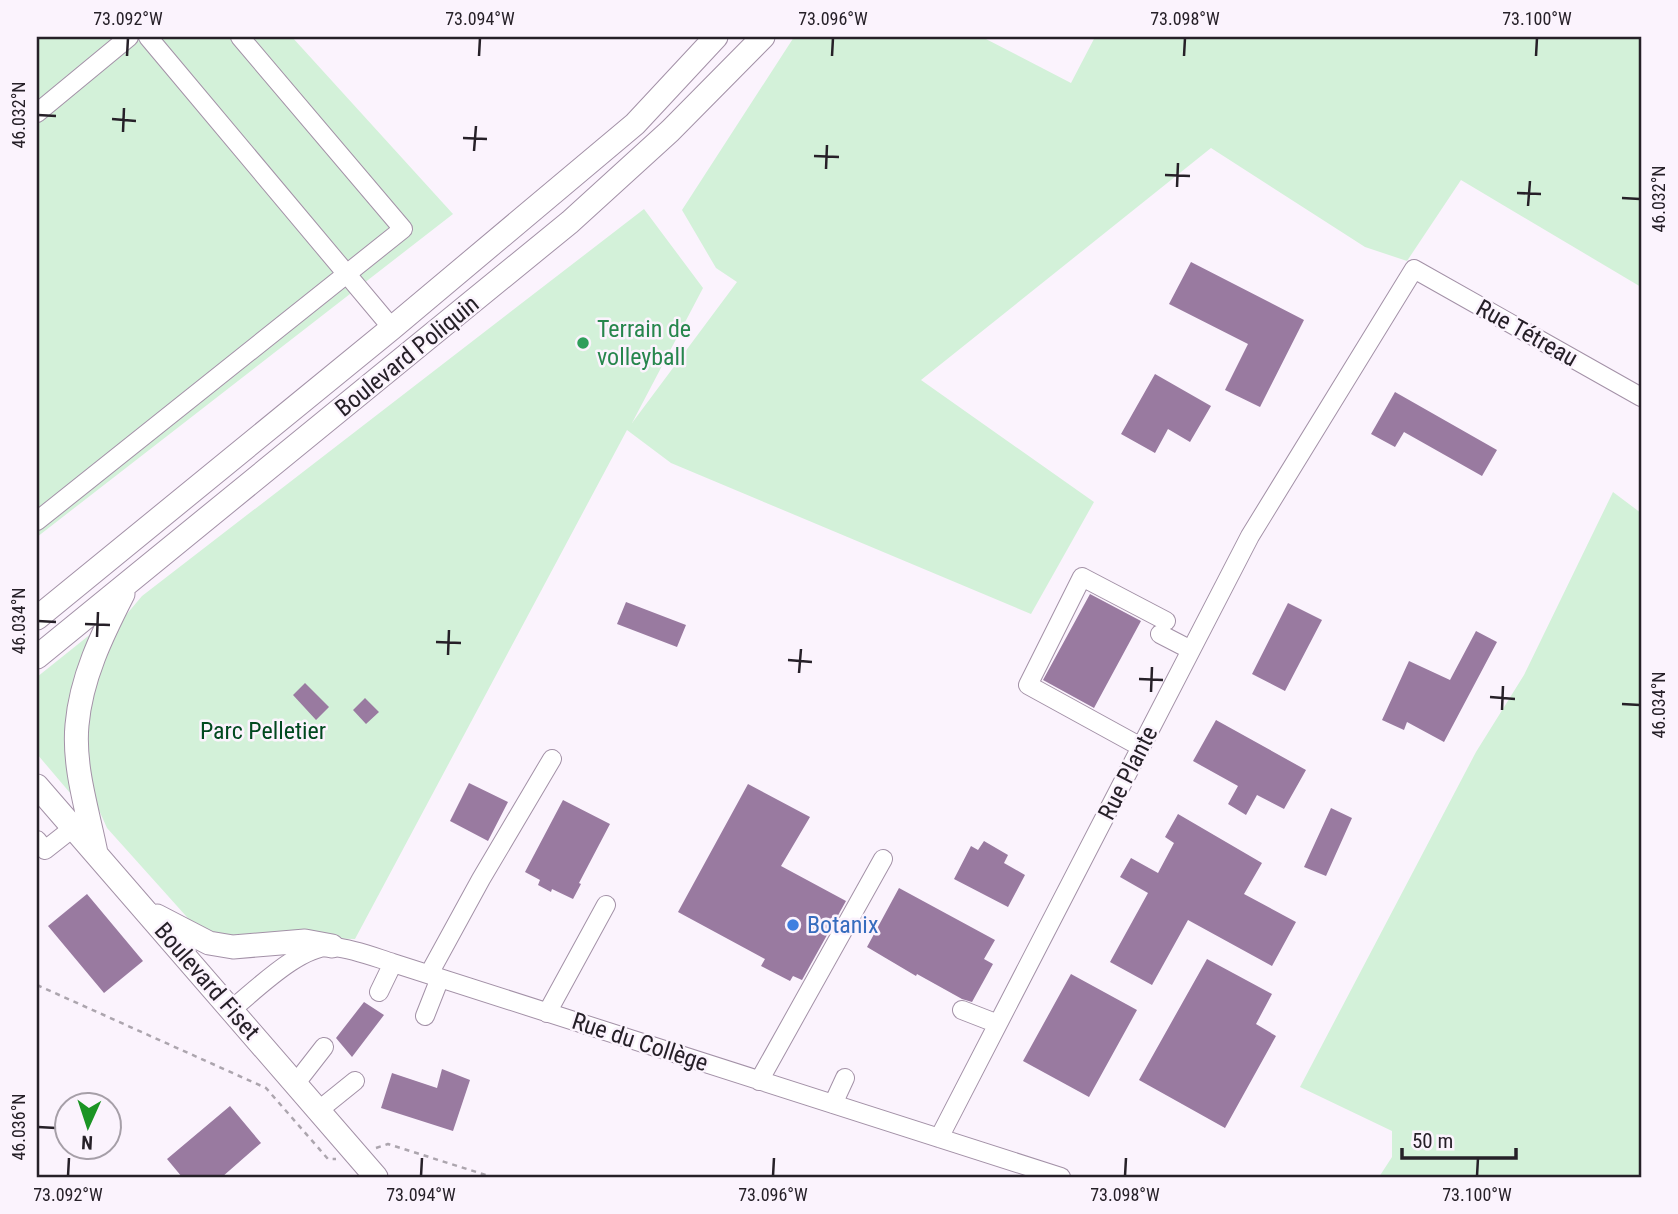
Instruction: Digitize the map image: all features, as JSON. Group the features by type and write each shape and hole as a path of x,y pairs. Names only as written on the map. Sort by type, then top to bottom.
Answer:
{"main road":[{"name":"Boulevard Poliquin","path":"39,615 392,328 635,124 716,37"},
{"name":"Boulevard Poliquin","path":"37,657 570,222 670,131 763,37"},
{"path":"97,856 79,765 77,727 81,696 97,644 128,585"},
{"name":"Boulevard Fiset","path":"37,786 296,1083 368,1170"},
{"path":"144,909 209,943 233,947 305,942 332,946"}],"street":[{"path":"37,113 129,37"},
{"path":"148,37 392,328"},
{"path":"37,521 403,229 240,37"},
{"name":"Rue Tétreau","path":"1414,270 1641,397"},
{"name":"Rue Plante","path":"939,1138 1250,536 1414,270"},
{"path":"1141,747 1028,685 1082,577 1163,628 1191,650"},
{"path":"425,1016 434,976 481,879 552,759"},
{"path":"40,852 73,828"},
{"path":"760,1081 883,859"},
{"path":"547,1013 606,905"},
{"path":"232,1009 295,959 332,946"},
{"name":"Rue du Collège","path":"332,946 393,963 1061,1177"},
{"path":"379,992 393,963"},
{"path":"962,1010 998,1024"},
{"path":"296,1083 324,1047"},
{"path":"833,1104 845,1078"},
{"path":"319,1110 355,1081"},
{"path":"1001,1177 1010,1161"}],"path":[{"path":"37,985 266,1088 328,1159 340,1159 368,1170 388,1144 492,1177"}],"green space":[{"path":"37,37 292,37 453,214 37,537"},
{"name":"Parc Pelletier","path":"794,37 982,37 1071,83 1095,37 1641,37 1641,287 1461,180 1407,261 1365,247 1211,148 921,380 1094,502 1031,614 671,463 627,430 355,939 203,935 107,828 85,779 91,680 110,634 142,596 644,209 703,288 632,423 737,282 716,268 682,210"},
{"path":"1613,492 1641,513 1641,1177 1379,1177 1392,1157 1392,1131 1300,1087 1476,752 1524,675"},
{"path":"97,629 71,715 82,807 37,754 37,677"}],"building":[{"path":"1191,262 1304,320 1260,407 1225,390 1248,344 1169,304"},
{"path":"1155,374 1211,406 1190,442 1168,429 1155,453 1121,434"},
{"path":"1395,392 1497,450 1482,476 1404,432 1395,447 1371,434"},
{"path":"1090,594 1141,621 1094,708 1043,680"},
{"path":"626,602 686,625 677,647 617,624"},
{"path":"1288,603 1322,620 1285,691 1252,674"},
{"path":"1476,631 1497,642 1444,742 1407,722 1404,730 1382,720 1409,661 1450,680"},
{"path":"305,683 329,707 316,720 293,695"},
{"path":"365,698 379,712 366,724 353,710"},
{"path":"1216,720 1306,770 1284,809 1257,795 1246,815 1228,804 1238,786 1193,761"},
{"path":"469,783 508,802 488,841 450,821"},
{"path":"748,784 810,817 781,866 846,901 802,980 793,976 790,981 761,966 765,959 678,912"},
{"path":"563,800 610,824 573,899 538,885 540,880 525,872"},
{"path":"1331,808 1352,818 1326,876 1304,867"},
{"path":"1178,814 1262,863 1244,894 1296,922 1272,966 1188,920 1152,985 1110,962 1148,893 1120,877 1131,858 1158,873 1174,843 1165,837"},
{"path":"984,841 1008,855 1004,863 1025,875 1008,907 954,879 971,846 978,850"},
{"path":"899,888 995,940 984,959 993,964 972,1002 917,974 916,976 867,947"},
{"path":"87,894 143,961 104,993 48,926"},
{"path":"1207,959 1272,994 1256,1024 1276,1036 1225,1128 1139,1080"},
{"path":"1071,974 1137,1010 1089,1097 1023,1061"},
{"path":"364,1002 384,1015 352,1057 336,1038"},
{"path":"442,1069 470,1080 453,1131 381,1108 392,1073 437,1088"},
{"path":"230,1106 261,1143 222,1177 182,1177 167,1159"}],"place":[{"name":"Terrain de volleyball","path":"583,343"},
{"name":"Botanix","path":"793,925"}]}
